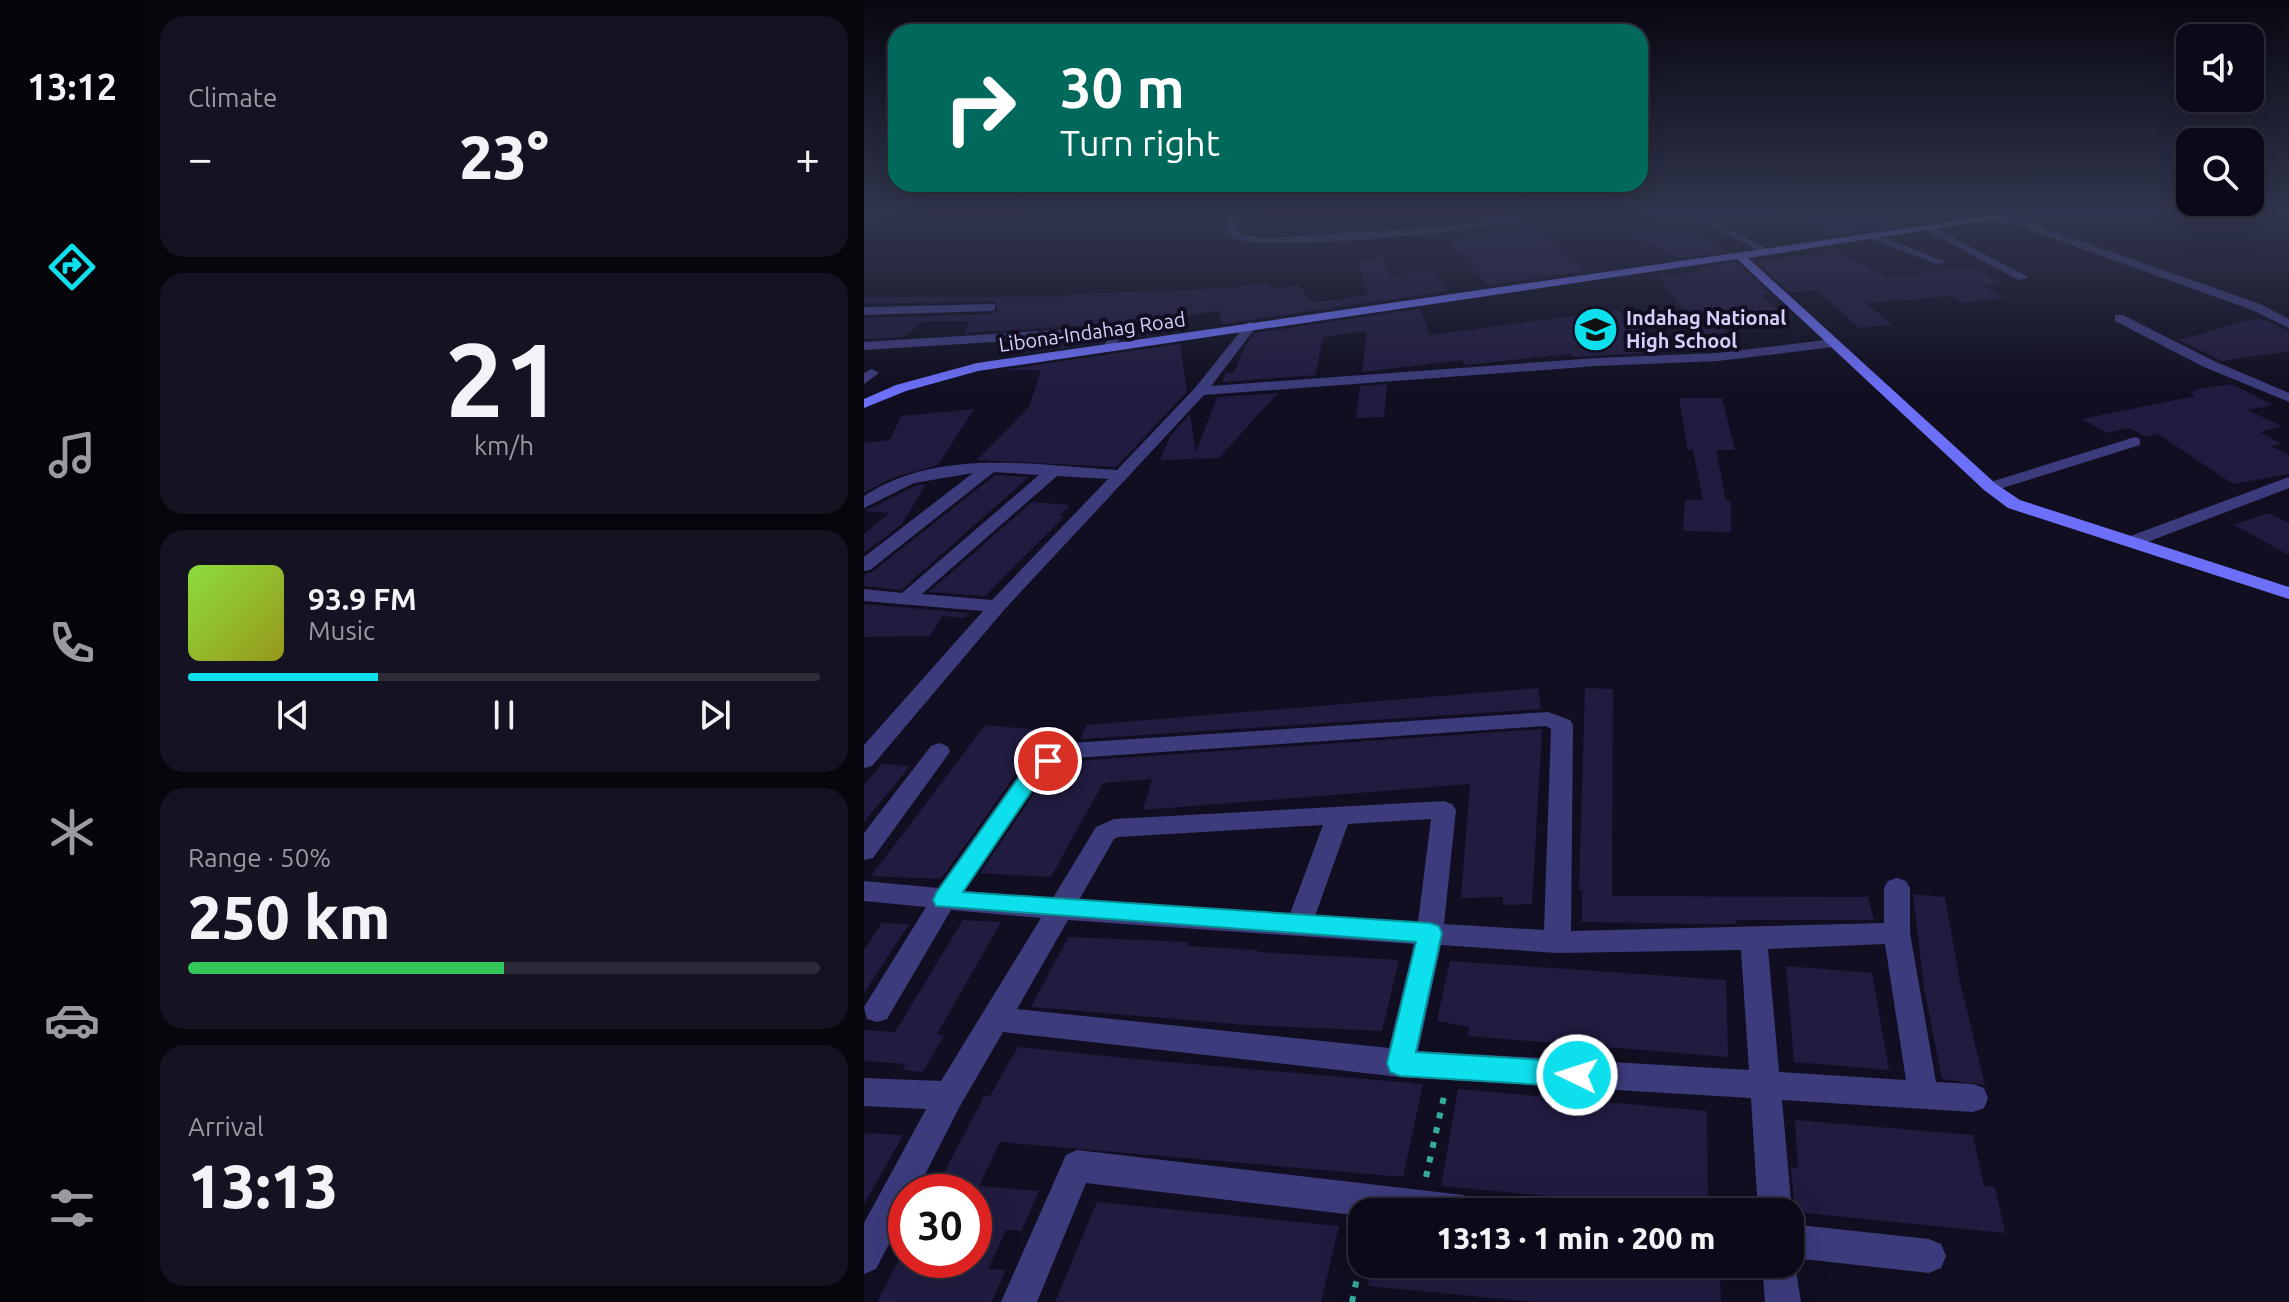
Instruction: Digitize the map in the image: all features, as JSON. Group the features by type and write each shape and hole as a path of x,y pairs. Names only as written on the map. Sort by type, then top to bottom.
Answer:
{"main road":[{"name":"Libona-Indahag Road","path":"864,404 941,375 1251,326 1636,272"},
{"path":"1757,272 1990,487 2014,504 2289,593"}],"street":[{"path":"2011,272 2022,278"},
{"path":"2157,272 2256,307 2289,324"},
{"path":"864,311 991,307"},
{"path":"2119,318 2209,364 2289,398"},
{"path":"864,760 997,606 1200,391 1251,326"},
{"path":"864,346 1106,331 1119,334 1107,348"},
{"path":"1200,391 1597,362 1718,357 1833,343"},
{"path":"1990,487 2135,442"},
{"path":"864,503 898,481 917,475 990,467 1123,475"},
{"path":"864,566 990,467"},
{"path":"907,598 1053,471"},
{"path":"2131,542 2289,482"},
{"path":"864,595 997,606"},
{"path":"877,1010 944,900 1031,775 1048,761 1071,751 1548,719 1562,725 1557,942"},
{"path":"864,851 939,751"},
{"path":"864,1257 949,1096 1105,833 1114,828 1444,810 1430,933 1400,1063"},
{"path":"1299,924 1339,815"},
{"path":"1897,888 1897,933 1923,1095"},
{"path":"864,891 1060,909 1557,942 1897,933"},
{"path":"1754,939 1774,1198"},
{"path":"996,1019 1400,1063 1973,1098"},
{"path":"864,1092 949,1096"},
{"path":"1019,1302 1077,1166 1348,1199"},
{"path":"1804,1243 1929,1256"},
{"path":"1780,1278 1783,1302"}],"path":[{"path":"1422,1198 1451,1066"},
{"path":"1352,1302 1357,1278"}],"building":[{"path":"1360,272 1388,272 1389,275 1436,272 1448,291 1222,324 1219,311 1175,317 1178,331 1125,339 1126,331 1106,324 964,333 969,321 923,321 904,337 864,339 864,318 991,314 998,310 995,301 864,304 864,297 1065,297 1067,294 1217,289 1265,283 1273,289 1298,285 1311,301 1318,302 1369,295"},
{"path":"1476,272 1583,272 1487,285"},
{"path":"1746,272 1770,294 1762,295 1778,310 1714,317 1730,336 1706,338 1657,275"},
{"path":"1768,272 1877,272 1887,277 1932,272 1981,272 2001,283 1982,285 2004,298 1964,303 1952,296 1866,303 1892,325 1859,328 1816,290 1790,292"},
{"path":"1420,309 1430,335 1617,310 1665,352 1572,357 1570,354 1465,365 1462,360 1362,372 1367,331 1323,337 1315,375 1222,382 1226,373 1234,373 1244,348 1255,333"},
{"path":"2252,319 2265,320 2289,331 2289,351 2222,361 2179,340"},
{"path":"1105,338 1102,342 1010,355 1015,344"},
{"path":"1180,344 1187,392 1116,467 977,460 1029,407 1041,370 1002,370"},
{"path":"1387,384 1384,417 1356,418 1360,386"},
{"path":"2232,384 2273,405 2247,410 2282,426 2260,432 2281,444 2271,446 2289,455 2289,474 2233,484 2158,434 2146,437 2129,428 2107,433 2082,419 2196,396 2190,393 2196,392 2192,390"},
{"path":"1278,393 1219,458 1160,460 1170,436 1190,414 1196,452 1217,397"},
{"path":"1679,398 1722,398 1735,450 1716,450 1726,501 1731,501 1731,532 1683,531 1685,500 1703,500 1693,450 1688,450"},
{"path":"974,409 938,465 892,478 864,493 864,443 890,440 901,416"},
{"path":"995,475 1029,477 901,590 864,586 864,574 872,572"},
{"path":"926,484 902,524 864,553 864,534 889,513 865,511 915,486"},
{"path":"1032,502 1070,505 1059,516 1064,517 985,596 929,592"},
{"path":"2268,513 2289,523 2289,555 2234,525"},
{"path":"864,604 969,613 964,618 942,616 930,636 864,637"},
{"path":"1538,688 1541,709 1081,739 1086,725"},
{"path":"1585,688 1613,689 1612,896 1868,897 1874,920 1736,920 1737,924 1582,922 1582,890 1579,890"},
{"path":"985,725 1042,730 1014,770 1018,771 946,872 940,879 871,876"},
{"path":"1542,729 1532,904 1503,905 1503,897 1461,898 1470,784 1143,810 1152,779 1103,783 1051,877 980,873 1041,783 1054,772 1069,773 1075,761"},
{"path":"882,764 910,766 864,822 864,785"},
{"path":"1913,894 1945,897 1960,982 1985,1085 1942,1079 1924,988"},
{"path":"963,920 1001,922 937,1034 944,1035 923,1072 902,1070 906,1064 864,1061 864,1030 895,1032"},
{"path":"882,923 909,924 864,993 864,950"},
{"path":"1068,937 1188,942 1187,946 1399,960 1382,1031 1248,1025 1031,1007"},
{"path":"1450,961 1726,980 1728,1057 1468,1036 1469,1027 1437,1021"},
{"path":"1786,966 1872,973 1889,1070 1794,1062"},
{"path":"1018,1047 1423,1084 1403,1177 1000,1142 985,1174 943,1174 984,1096 990,1096"},
{"path":"1458,1089 1707,1111 1708,1198 1569,1198 1441,1186"},
{"path":"1795,1120 1973,1135 1984,1186 1995,1187 2005,1233 1804,1213 1804,1198 1794,1198 1791,1167 1798,1168"},
{"path":"864,1133 903,1135 864,1204"},
{"path":"992,1187 1039,1191 1021,1231 1006,1230 992,1260"},
{"path":"1097,1202 1339,1226 1321,1302 1055,1302"},
{"path":"992,1269 1006,1270 991,1302 877,1302 890,1278 992,1278"},
{"path":"1369,1278 1720,1278 1721,1302 1536,1302 1367,1286"}],"place":[{"name":"Indahag National High School","path":"1595,329"}],"route":[{"path":"1048,761 1031,775 944,900 1430,933 1400,1063 1577,1075"}]}
